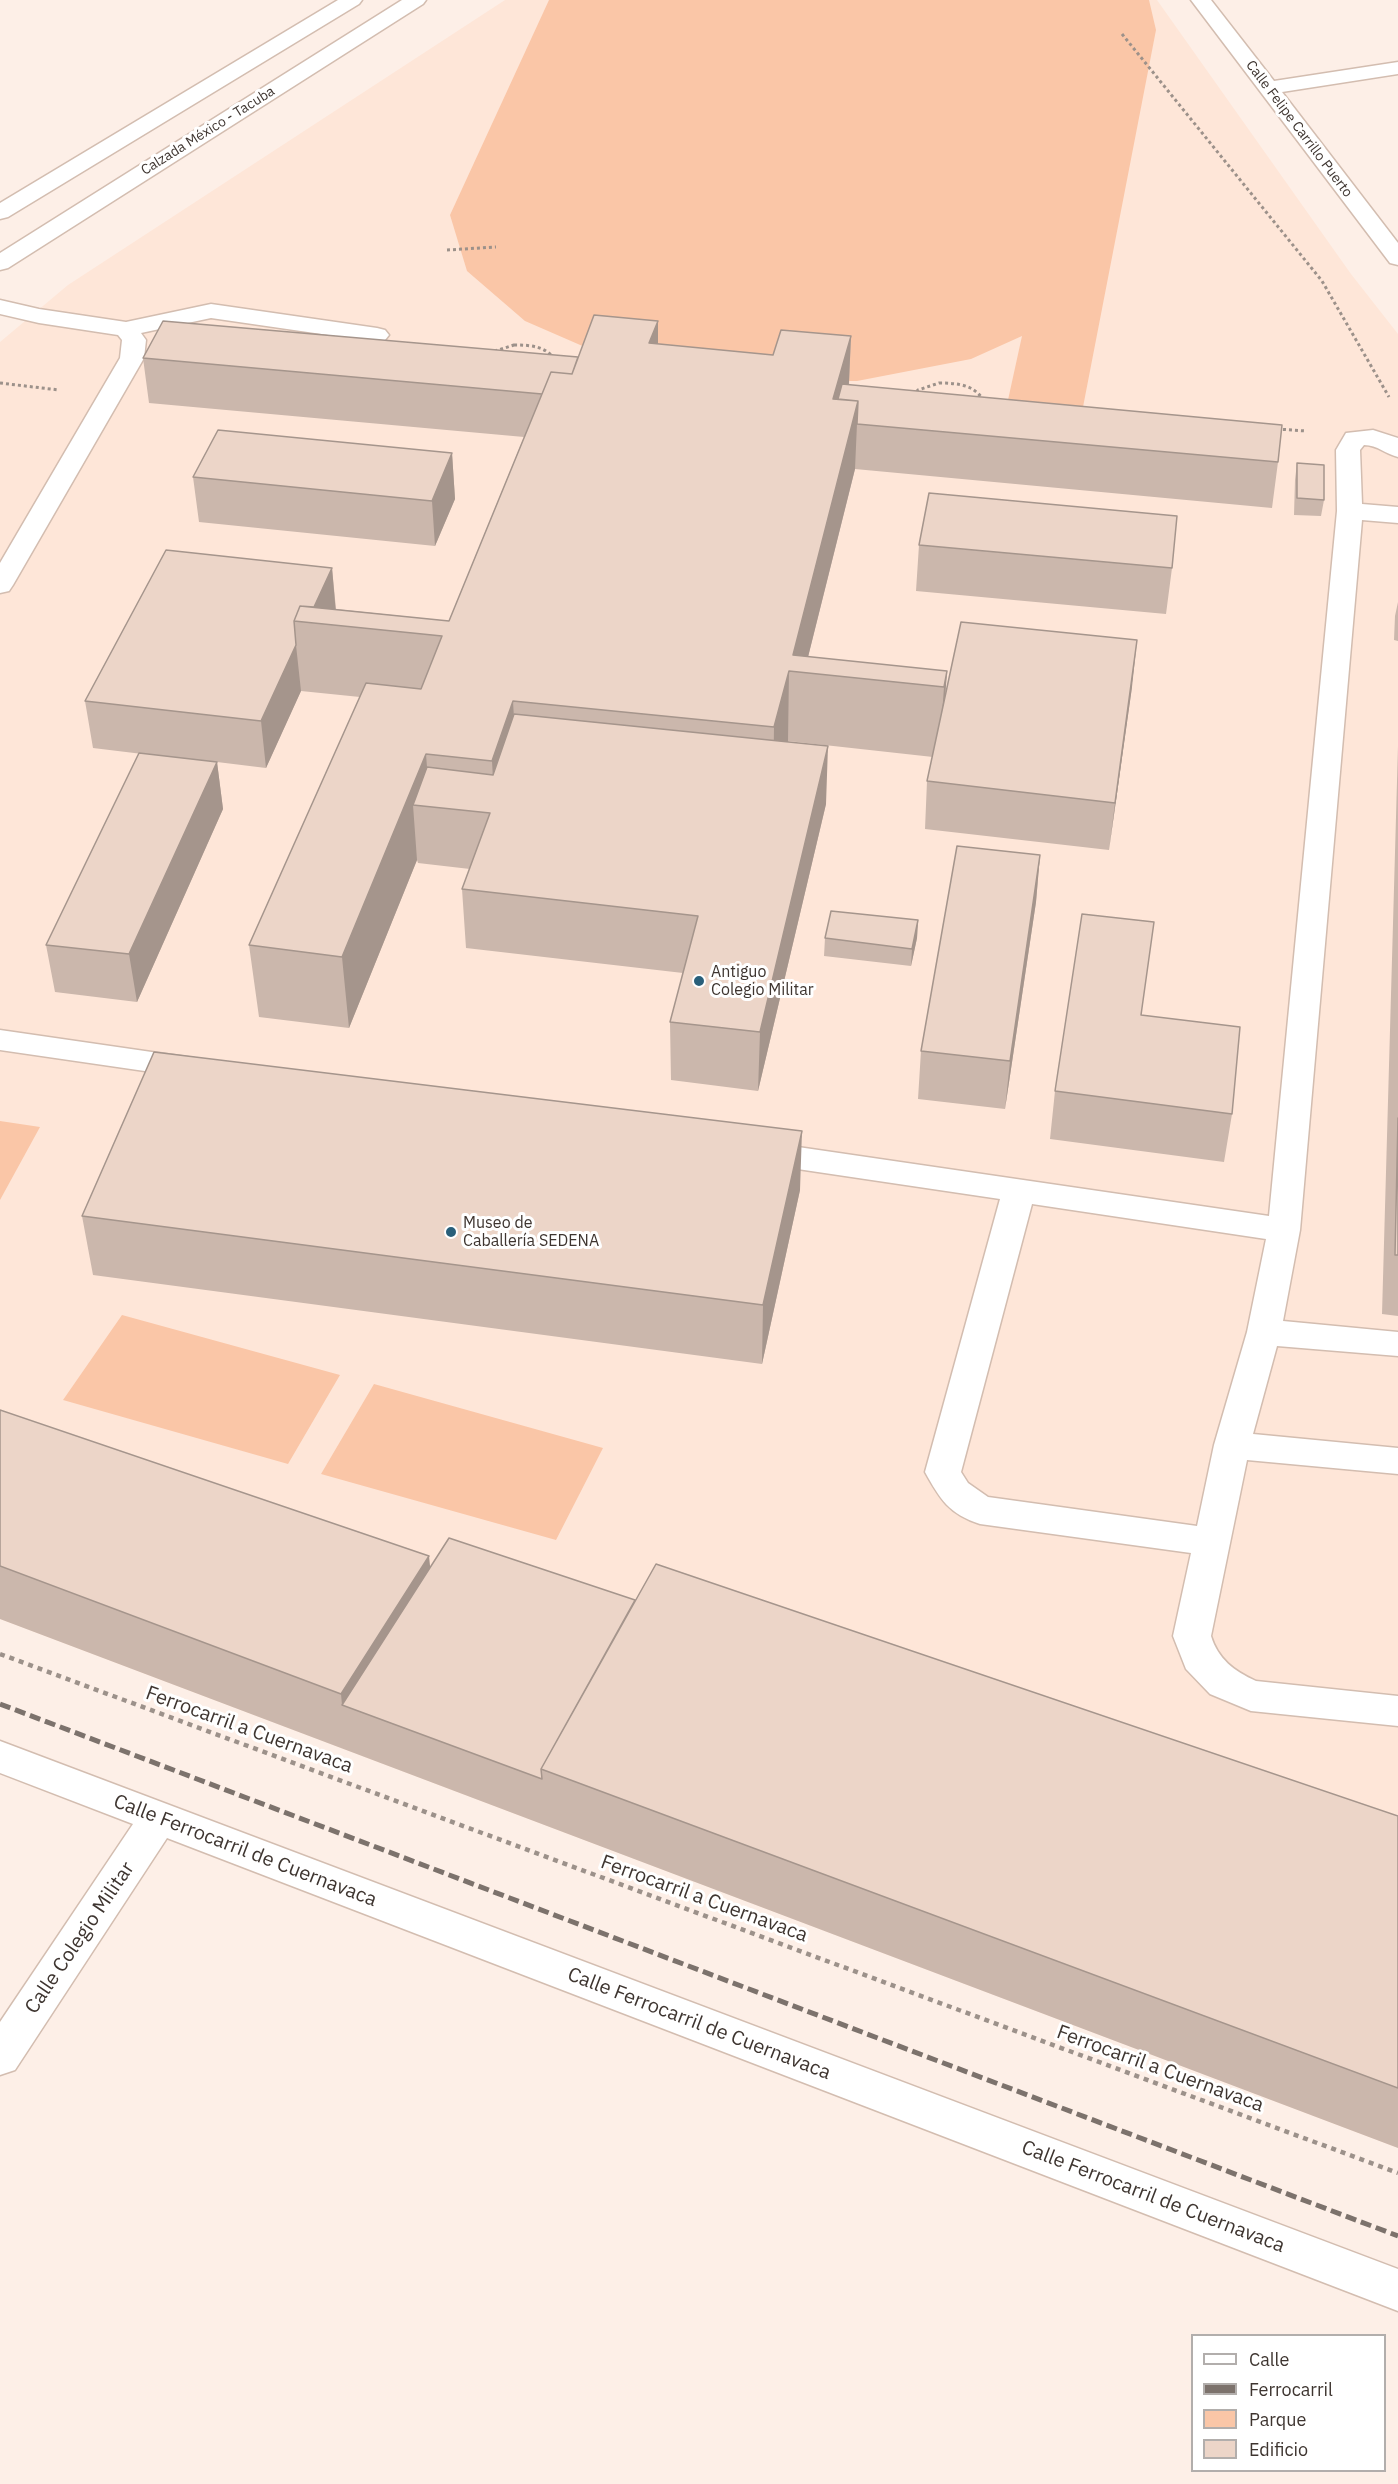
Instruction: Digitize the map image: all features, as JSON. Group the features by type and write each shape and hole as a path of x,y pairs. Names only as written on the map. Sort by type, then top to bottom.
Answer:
{"street":[{"path":"0,212 352,0"},
{"name":"Calzada México - Tacuba","path":"1,261 416,0"},
{"name":"Calle Felipe Carrillo Puerto","path":"1201,0 1398,258"},
{"path":"1268,88 1398,68"},
{"path":"0,307 39,316 126,329 211,311 377,335"},
{"path":"0,585 132,358 134,340 126,329"},
{"path":"1398,450 1389,442 1367,436 1355,438 1348,450 1350,512 1284,1230 1264,1332 1233,1445 1192,1636 1199,1658 1223,1683 1251,1696 1398,1711"},
{"path":"1350,512 1398,514"},
{"path":"0,1040 223,1073"},
{"path":"734,1148 1284,1230"},
{"path":"1018,1190 943,1472 955,1493 980,1510 1212,1542"},
{"path":"1264,1332 1398,1344"},
{"path":"1233,1445 1398,1461"},
{"name":"Calle Ferrocarril de Cuernavaca","path":"0,1757 1398,2290"},
{"name":"Calle Colegio Militar","path":"0,2057 159,1818"}],"path":[{"path":"1122,34 1322,281 1392,402"},
{"path":"447,250 496,247"},
{"path":"537,346 547,350 556,361 551,373 532,381 507,382 487,374 482,361 486,356 502,347 537,346"},
{"path":"0,383 110,396"},
{"path":"939,383 963,385 973,389 981,393 986,406 982,412 964,421 938,422 916,413 911,407 910,400 913,394 919,389 939,383"},
{"path":"1272,428 1367,436"},
{"name":"Ferrocarril a Cuernavaca","path":"0,1654 1398,2173"}],"shaded area":[{"name":"Antiguo Colegio Militar","path":"505,0 1157,0 1351,274 1398,334 1398,2148 0,1619 0,342 68,285"}],"green space":[{"path":"549,0 1149,0 1156,30 1083,407 1008,400 1022,336 971,359 857,381 736,381 617,361 525,321 467,271 450,215"},
{"path":"0,1121 40,1127 0,1200"},
{"path":"122,1315 340,1375 288,1464 63,1400"},
{"path":"374,1384 603,1448 556,1540 321,1474"}],"building":[{"path":"594,315 658,321 649,343 773,355 781,330 851,336 833,399 858,401 793,655 947,671 944,687 789,671 774,727 513,701 492,761 426,754 342,957 249,945 366,683 421,689 442,636 294,621 300,606 449,621 551,372 572,374"},
{"path":"163,321 578,357 572,374 551,372 542,394 143,358"},
{"path":"842,384 1282,425 1278,462 857,424 858,401 838,399"},
{"path":"218,430 452,453 432,501 193,477"},
{"path":"1297,463 1324,465 1324,500 1297,498"},
{"path":"929,493 1177,516 1172,568 919,545"},
{"path":"166,550 332,568 314,607 300,606 294,621 296,645 261,721 85,701"},
{"path":"961,622 1137,640 1115,803 927,781"},
{"path":"514,714 828,746 760,1032 670,1022 698,916 462,889 490,813 413,805 427,767 493,775"},
{"path":"139,753 217,762 129,954 46,945"},
{"path":"957,846 1040,855 1010,1061 921,1051"},
{"path":"831,911 918,920 912,949 825,938"},
{"path":"1082,914 1154,922 1141,1015 1240,1027 1232,1114 1055,1091"},
{"name":"Museo de Caballería SEDENA","path":"154,1052 802,1131 763,1305 82,1216"},
{"path":"1398,1118 1398,1255 1395,1255"},
{"path":"0,1410 429,1556 341,1694 0,1566"},
{"path":"449,1538 635,1600 541,1769 542,1779 342,1705"},
{"path":"656,1564 1398,1816 1398,2088 541,1769"}],"railway":[{"path":"0,1704 1398,2236"}],"place":[{"name":"Antiguo Colegio Militar","path":"699,981"},
{"name":"Museo de Caballería SEDENA","path":"451,1232"}]}
